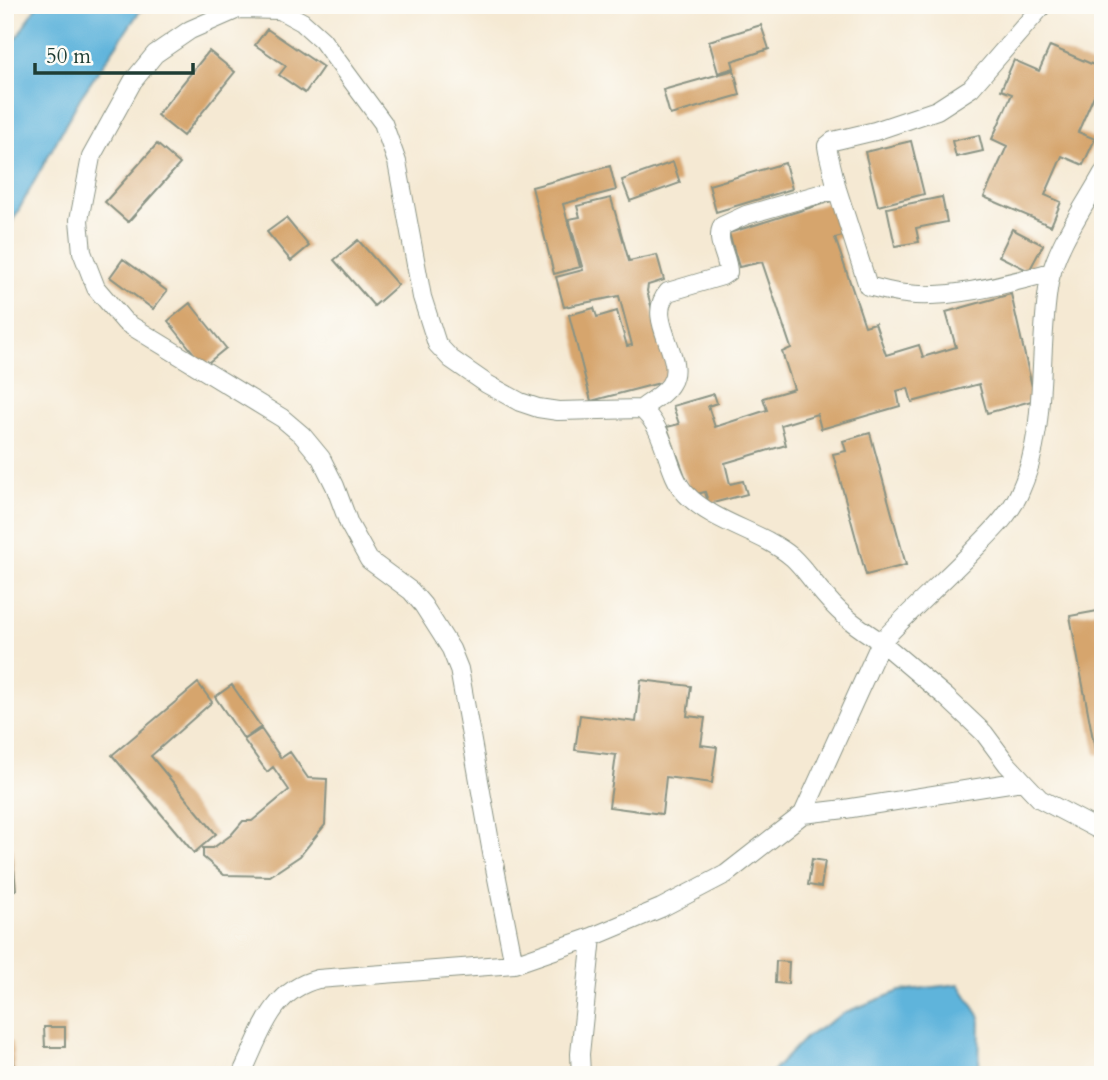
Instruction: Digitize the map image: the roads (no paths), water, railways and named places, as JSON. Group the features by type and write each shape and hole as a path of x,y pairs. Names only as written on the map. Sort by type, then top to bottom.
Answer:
{"street":[{"path":"1043,5 971,88 937,110 875,131 833,141 827,146 837,189 868,286 906,295 940,294 1001,285 1052,272"},
{"path":"514,964 459,669 433,619 411,591 369,561 349,524 321,458 302,435 282,418 125,322 96,288 82,252 79,220 91,157 133,81 155,54 190,30 239,9 280,10 302,22 322,40 383,123 397,162 422,297 437,344 451,359 487,384 520,402 538,408 558,411 641,409 648,414 686,493 730,523 771,543 793,558 851,623 881,642 984,733 1040,799 1103,832"},
{"path":"241,1075 271,1010 286,993 300,984 318,979 514,964 592,937 662,908 726,874 803,814 881,642 985,539 1008,514 1019,495 1035,438 1052,272 1103,173"},
{"path":"641,409 671,385 674,374 675,366 662,328 660,307 663,298 668,292 728,272 728,262 719,233 722,226 746,215 837,189"},
{"path":"803,814 1022,781"},
{"path":"581,1075 580,1054 592,937"}],"water":[{"path":"37,5 144,5 80,98 5,235 5,57"},
{"path":"959,984 980,1017 979,1075 769,1075 806,1037 846,1012 900,991"}]}
